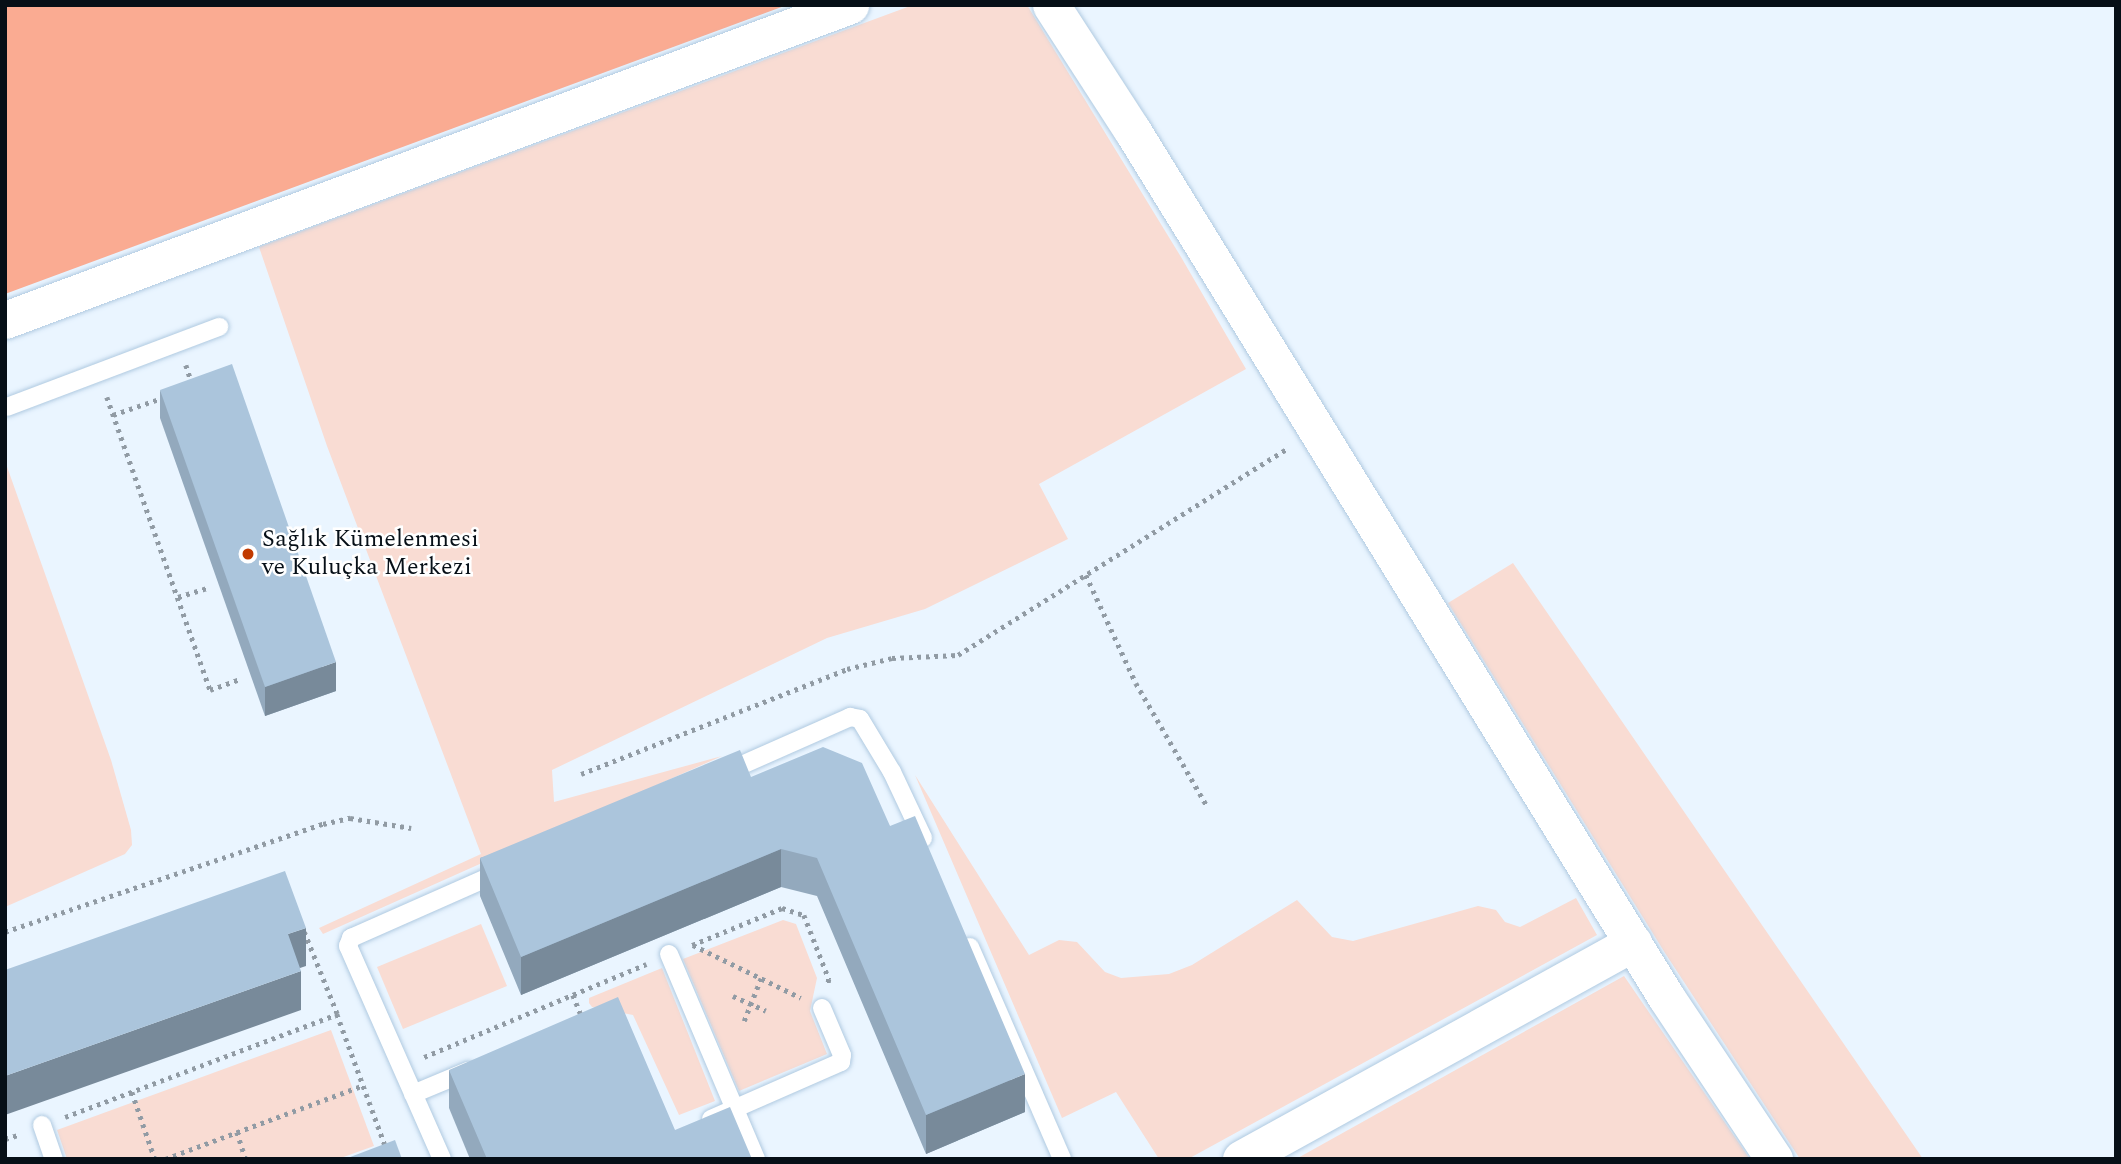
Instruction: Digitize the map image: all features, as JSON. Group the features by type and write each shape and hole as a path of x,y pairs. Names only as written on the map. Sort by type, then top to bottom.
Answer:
{"street":[{"path":"5,320 850,5"},
{"path":"1051,5 1132,130 1633,943 1774,1159"},
{"path":"1241,1159 1633,943"}],"lane":[{"path":"6,406 219,327"},
{"path":"709,779 850,717 860,719 892,772 930,855"},
{"path":"442,1159 348,946 351,938 517,864"},
{"path":"963,931 1062,1159"},
{"path":"669,954 756,1159"},
{"path":"692,1126 841,1062 842,1055 822,1008"},
{"path":"413,1094 484,1064"},
{"path":"42,1125 54,1159"}],"path":[{"path":"98,373 210,690 240,679"},
{"path":"182,391 203,384"},
{"path":"113,415 171,395"},
{"path":"581,774 847,669 892,658 958,655 1317,429"},
{"path":"1086,575 1136,683 1206,804"},
{"path":"178,597 207,588"},
{"path":"5,932 323,824 350,818 411,828"},
{"path":"401,1067 669,954 693,944 782,908 804,915 829,979 822,1008 693,944"},
{"path":"303,927 391,1158"},
{"path":"744,1021 761,978"},
{"path":"573,995 585,1024"},
{"path":"733,996 766,1011"},
{"path":"5,1139 337,1014"},
{"path":"166,1159 364,1085"},
{"path":"132,1092 155,1159"},
{"path":"237,1132 246,1159"}],"shaded area":[{"path":"5,5 787,5 5,294"},
{"path":"913,5 1027,5 1246,369 1039,484 1068,539 925,609 827,638 552,770 554,802 722,756 323,934 319,928 481,854 327,446 259,247"},
{"path":"5,461 111,760 131,830 132,845 125,854 5,907"},
{"path":"1513,563 1923,1159 1800,1159 1665,953 1448,603"},
{"path":"915,775 1029,955 1059,940 1077,942 1105,972 1121,978 1169,974 1192,965 1297,900 1332,937 1353,941 1478,906 1496,910 1505,922 1520,927 1576,898 1597,935 1188,1159 1159,1159 1116,1092 1062,1118"},
{"path":"783,920 796,924 817,978 810,1011 827,1054 739,1091 683,959"},
{"path":"481,924 507,986 403,1029 377,967"},
{"path":"662,968 715,1101 679,1115 633,1015 592,1007 589,1003 589,998"},
{"path":"1624,976 1750,1159 1296,1159"},
{"path":"331,1030 374,1146 338,1159 67,1159 57,1130"}],"building":[{"name":"Sağlık Kümelenmesi ve Kuluçka Merkezi","path":"232,364 336,662 265,687 160,390"},
{"path":"823,747 862,763 890,826 915,816 1025,1074 926,1115 817,858 781,849 521,957 480,858 740,750 751,777"},
{"path":"285,871 306,928 288,934 301,971 5,1076 5,970"},
{"path":"618,997 675,1130 730,1107 752,1159 487,1159 449,1070"},
{"path":"395,1140 402,1159 345,1159"}],"place":[{"name":"Sağlık Kümelenmesi ve Kuluçka Merkezi","path":"248,554"}]}
